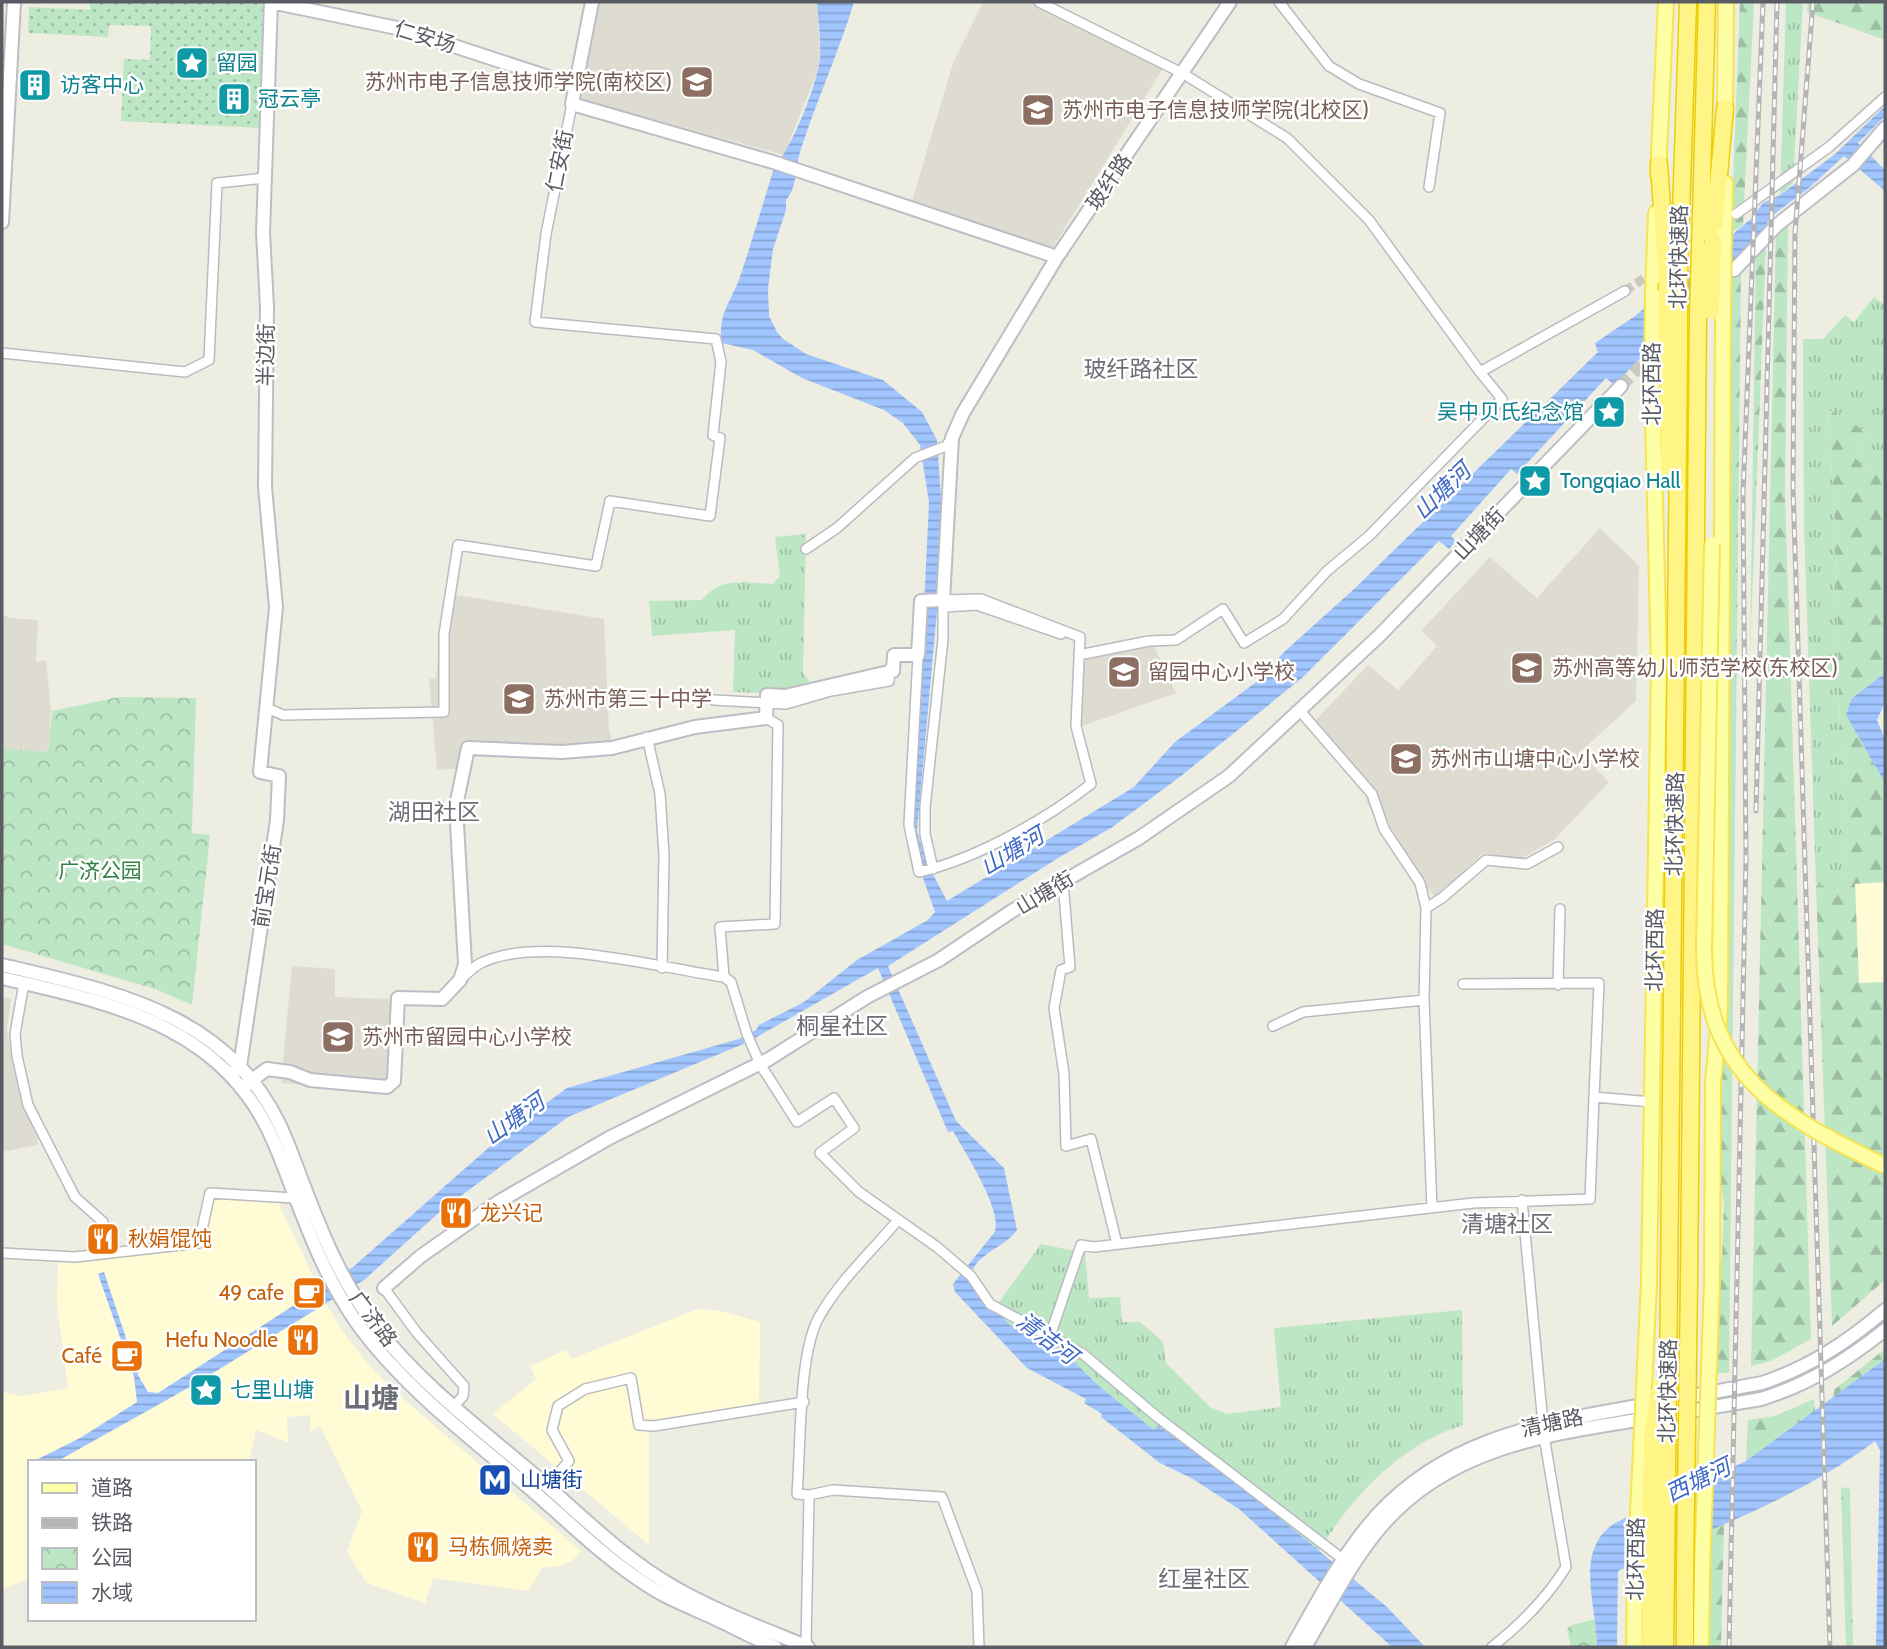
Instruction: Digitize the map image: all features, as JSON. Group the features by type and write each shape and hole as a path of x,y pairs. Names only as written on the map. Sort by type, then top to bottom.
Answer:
{"highway":[{"name":"北环快速路","path":"1650,1573 1652,1435 1669,1328 1678,565 1667,447 1688,2"},
{"name":"北环快速路","path":"1685,1647 1698,412 1711,311 1712,241 1700,211 1707,2"},
{"path":"1712,241 1725,108"},
{"path":"1659,164 1673,279"},
{"path":"1649,1647 1650,1573"},
{"path":"1650,1573 1665,1647"}],"main road":[{"name":"北环西路","path":"1634,1647 1650,1573 1649,1283 1660,665 1652,377 1666,2"},
{"path":"1725,108 1726,2"},
{"path":"1701,1647 1712,1282 1713,1082 1720,1008 1721,392 1711,311"},
{"path":"1721,392 1712,544 1704,948 1708,1001 1730,1054 1766,1096 1809,1129 1885,1167"}],"street":[{"path":"2,222 14,2"},
{"name":"仁安场","path":"271,2 402,29 576,86"},
{"name":"半边街","path":"265,707 276,607 265,486 265,178 271,2"},
{"name":"仁安街","path":"265,707 283,715 444,712 444,634 458,545 596,566 610,501 710,516 720,438 713,435 721,362 716,339 535,322 546,234 592,2"},
{"path":"1039,2 1182,73 1287,138 1370,220 1502,399 1465,441 1369,536 1327,571 1283,619 1244,643 1223,609 1176,640 1149,641 1079,655"},
{"name":"玻纤路","path":"949,442 963,413 1056,257 1229,2"},
{"path":"1279,2 1329,66 1359,84 1440,113 1429,187"},
{"path":"1736,214 1829,147 1885,97"},
{"path":"572,104 773,162 1056,257"},
{"path":"1734,270 1777,225 1853,165 1885,128"},
{"path":"2,353 185,372 209,360 217,183 265,178"},
{"path":"1480,372 1625,291"},
{"name":"山塘街","path":"384,1288 421,1256 498,1202 609,1138 760,1064 891,984 939,960 1139,838 1229,776 1380,635 1621,386"},
{"path":"806,549 837,528 915,458 949,442 943,602 925,807 925,834 932,869"},
{"path":"943,602 981,599 1080,637 1076,726 1091,784 1025,828 920,872 909,825 915,657 921,601 977,605 1049,632 1075,638"},
{"path":"766,718 767,695 785,696 893,671 894,655 915,657"},
{"path":"714,700 786,704 831,691 889,681 890,659 915,657"},
{"name":"前宝元街","path":"235,1071 278,820 279,776 260,772 265,707"},
{"path":"1300,711 1372,794 1384,829 1420,883 1426,908 1424,1000 1432,1208"},
{"path":"460,980 465,964 456,806 468,748 562,752 612,748 695,726 766,718 778,725 775,924 720,927 724,977"},
{"path":"647,737 660,794 664,855 662,968"},
{"path":"1426,908 1443,898 1486,860 1527,864 1558,847"},
{"path":"1063,882 1070,967 1061,970 1054,1008 1064,1074 1066,1146 1091,1139 1117,1244"},
{"path":"1558,985 1559,909"},
{"path":"246,1084 267,1069 290,1072 310,1080 387,1087 394,1081 398,998 442,999 482,962 537,951 580,954 724,977 732,982 747,1034 760,1064 797,1122 834,1098 854,1128 820,1153 859,1192 967,1273 990,1304 1083,1353 1156,1416 1345,1565"},
{"name":"广济路","path":"2,965 160,1010 203,1035 246,1084 288,1142 319,1262 341,1300 368,1337 635,1577 677,1603 775,1647"},
{"name":"广济路","path":"2,978 156,1021 235,1071"},
{"path":"1050,1336 1081,1245 1117,1244 1432,1208 1522,1200 1590,1199 1599,983 1463,984"},
{"path":"24,984 15,1034 17,1056 29,1105 75,1197 103,1222 108,1252"},
{"path":"1273,1026 1303,1012 1424,1000"},
{"name":"广济路","path":"246,1084 274,1142 294,1198 309,1223"},
{"path":"1594,1097 1652,1102"},
{"path":"2,1253 75,1257 199,1243 210,1192 294,1198"},
{"path":"1492,1647 1513,1630 1553,1588 1566,1567 1543,1430 1522,1200"},
{"path":"898,1220 843,1281 818,1319 806,1364 797,1493 809,1495 834,1490 942,1497 977,1591 979,1647"},
{"path":"384,1288 417,1333 464,1386 463,1396 454,1406"},
{"name":"清塘路","path":"1292,1647 1316,1617 1345,1565 1378,1515 1429,1470 1476,1444 1762,1383 1790,1374 1849,1341 1885,1310"},
{"name":"清塘路","path":"1543,1430 1771,1396 1830,1371 1885,1330"},
{"name":"广济路","path":"412,1376 454,1406 642,1567 670,1585 807,1647"},
{"path":"547,1486 569,1461 552,1430 558,1406 585,1389 631,1378 639,1425 654,1426 804,1402"},
{"path":"807,1647 809,1495"},
{"path":"1286,1647 1316,1617"},
{"name":"清塘路","path":"1308,1647 1316,1617"}],"shaded area":[{"name":"苏州市电子信息技师学院(南校区)","path":"598,2 817,2 820,54 817,72 784,155 580,99 579,91"},
{"name":"苏州市电子信息技师学院(北校区)","path":"983,2 1044,2 1165,65 1052,249 912,201 953,63"},
{"name":"苏州高等幼儿师范学校(东校区)","path":"1600,528 1639,566 1636,701 1580,752 1609,782 1554,840 1520,859 1483,853 1436,898 1401,859 1365,800 1372,792 1311,725 1368,665 1398,690 1437,646 1421,631 1490,557 1537,598"},
{"name":"苏州市第三十中学","path":"445,593 604,619 609,728 613,746 565,749 463,745 463,768 437,770 429,679 436,678"},
{"path":"2,613 9,618 38,620 36,662 46,660 51,711 48,752 2,748"},
{"name":"留园中心小学校","path":"1150,638 1176,693 1082,726 1080,652"},
{"path":"1885,882 1885,982 1859,983 1855,883"},
{"name":"苏州市留园中心小学校","path":"292,966 335,969 335,997 390,999 391,1075 381,1083 306,1077 305,1085 281,1083"},
{"path":"2,997 11,999 7,1029 10,1048 38,1139 37,1145 2,1152"},
{"name":"七里山塘","path":"210,1193 276,1198 326,1304 343,1332 368,1364 395,1392 581,1551 573,1560 560,1566 542,1568 528,1591 433,1578 425,1603 367,1583 347,1552 362,1511 320,1426 310,1432 310,1415 287,1417 288,1442 256,1430 249,1460 28,1460 28,1578 2,1590 2,1392 21,1396 68,1388 57,1305 58,1256 199,1243"},
{"path":"698,1309 721,1311 760,1322 759,1403 716,1419 649,1432 649,1545 493,1414 536,1379 530,1366 566,1350 571,1359"}],"green space":[{"name":"留园","path":"90,2 263,2 259,128 121,121 124,59 150,60 151,26 109,25 108,37 28,33 29,7 90,10"},
{"path":"1740,2 1754,2 1743,225 1731,233"},
{"path":"1786,2 1803,2 1793,183 1780,195"},
{"path":"1808,2 1885,2 1885,40 1807,12"},
{"path":"1788,220 1785,493 1811,1339 1771,1361 1751,1366 1776,230"},
{"path":"1766,241 1750,654 1756,250"},
{"path":"1741,267 1729,1373 1715,1373 1717,1284 1722,1259 1724,1202 1717,1163 1724,1011 1730,401 1725,384 1728,280"},
{"path":"1874,297 1885,305 1885,482 1856,459 1866,432 1828,410 1836,543 1843,884 1816,886 1804,526 1803,339 1823,339 1845,315 1854,322"},
{"path":"1828,409 1866,432 1856,459 1885,482 1885,673 1851,699 1846,715 1885,783 1885,882 1855,884 1859,983 1885,982 1885,1280 1832,1326 1816,886 1843,883 1836,543"},
{"path":"806,534 803,673 813,686 784,694 733,692 735,630 652,636 649,601 702,600 709,592 725,584 773,584 780,576 775,537"},
{"name":"广济公园","path":"119,697 196,698 192,833 210,835 192,1005 155,989 2,944 2,748 48,752 52,711"},
{"path":"1041,1244 1085,1253 1089,1298 1120,1297 1122,1322 1140,1322 1163,1342 1166,1363 1210,1407 1226,1414 1281,1407 1274,1328 1462,1310 1463,1425 1440,1434 1398,1459 1362,1492 1319,1551 1225,1473 1158,1427 1154,1430 1100,1387 1064,1352 1011,1326 993,1311"},
{"path":"1885,1349 1885,1359 1832,1399 1835,1389"},
{"path":"1814,1399 1815,1411 1746,1461 1748,1420 1775,1416"},
{"path":"1841,1487 1850,1489 1853,1647 1846,1647"},
{"path":"1724,1522 1721,1647 1707,1647 1712,1527"},
{"path":"1597,1619 1597,1647 1571,1647 1567,1629 1571,1625"}],"water":[{"path":"817,2 854,2 799,155 793,189 786,200 786,210 773,249 768,289 769,316 783,339 806,354 883,380 922,412 937,440 941,499 938,600 917,831 926,861 947,901 1134,787 1175,742 1259,680 1284,652 1353,590 1598,352 1595,343 1635,316 1751,219 1763,203 1780,195 1834,155 1885,106 1885,116 1858,143 1885,170 1885,191 1844,156 1809,188 1773,215 1741,258 1614,385 1606,378 1517,474 1511,469 1451,536 1456,541 1449,549 1439,541 1303,677 1181,776 1111,828 1058,858 888,966 956,1121 1004,1168 1017,1230 979,1261 971,1277 972,1287 1011,1326 1064,1352 1100,1387 1154,1430 1158,1426 1225,1473 1387,1607 1425,1647 1392,1647 1239,1509 1193,1479 1160,1463 1101,1417 1102,1414 1084,1403 1086,1399 1027,1368 955,1292 953,1284 994,1233 994,1211 966,1153 953,1131 948,1132 878,968 748,1042 568,1117 443,1209 364,1280 197,1383 60,1460 36,1460 80,1438 137,1402 134,1377 98,1274 104,1272 139,1377 148,1392 158,1393 353,1267 503,1135 567,1088 739,1039 756,1030 759,1025 804,1002 857,960 928,920 935,912 918,864 913,837 929,502 920,445 903,423 884,410 802,378 753,350 722,343 723,316 740,277 774,168 796,130 809,99 818,69 820,36"},
{"path":"1885,673 1885,702 1877,720 1885,739 1885,783 1846,715 1851,699"},
{"path":"1885,1359 1885,1647 1876,1647 1880,1450 1875,1441 1845,1462 1782,1497 1618,1571 1617,1647 1597,1647 1590,1579 1594,1548 1602,1534 1615,1523 1746,1461"}],"tunnel":[{"path":"1625,291 1656,270"},
{"path":"1621,386 1655,351"}],"railway":[{"path":"1729,1647 1746,859 1743,494 1763,2"},
{"path":"1756,811 1777,2"},
{"path":"1813,2 1795,233 1793,488 1830,1647"}],"place":[{"name":"留园","path":"192,63"},
{"name":"苏州市电子信息技师学院(南校区)","path":"697,82"},
{"name":"访客中心","path":"35,85"},
{"name":"冠云亭","path":"234,99"},
{"name":"苏州市电子信息技师学院(北校区)","path":"1038,110"},
{"name":"吴中贝氏纪念馆","path":"1609,412"},
{"name":"Tongqiao Hall","path":"1535,481"},
{"name":"苏州高等幼儿师范学校(东校区)","path":"1527,668"},
{"name":"留园中心小学校","path":"1124,672"},
{"name":"苏州市第三十中学","path":"519,699"},
{"name":"苏州市山塘中心小学校","path":"1406,759"},
{"name":"苏州市留园中心小学校","path":"338,1037"},
{"name":"龙兴记","path":"456,1213"},
{"name":"秋娟馄饨","path":"103,1239"},
{"name":"49 cafe","path":"309,1293"},
{"name":"Hefu Noodle","path":"303,1340"},
{"name":"Café","path":"127,1356"},
{"name":"七里山塘","path":"206,1390"},
{"name":"山塘街","path":"495,1480"},
{"name":"马栋佩烧卖","path":"423,1547"}],"district":[{"name":"玻纤路社区","path":"1141,369"},
{"name":"湖田社区","path":"434,812"},
{"name":"桐星社区","path":"842,1026"},
{"name":"清塘社区","path":"1507,1224"},
{"name":"山塘","path":"371,1398"},
{"name":"红星社区","path":"1204,1579"}],"water label":[{"name":"山塘河","path":"1442,491"},
{"name":"山塘河","path":"1012,851"},
{"name":"山塘河","path":"514,1119"},
{"name":"清洁河","path":"1047,1338"},
{"name":"西塘河","path":"1698,1480"}]}
